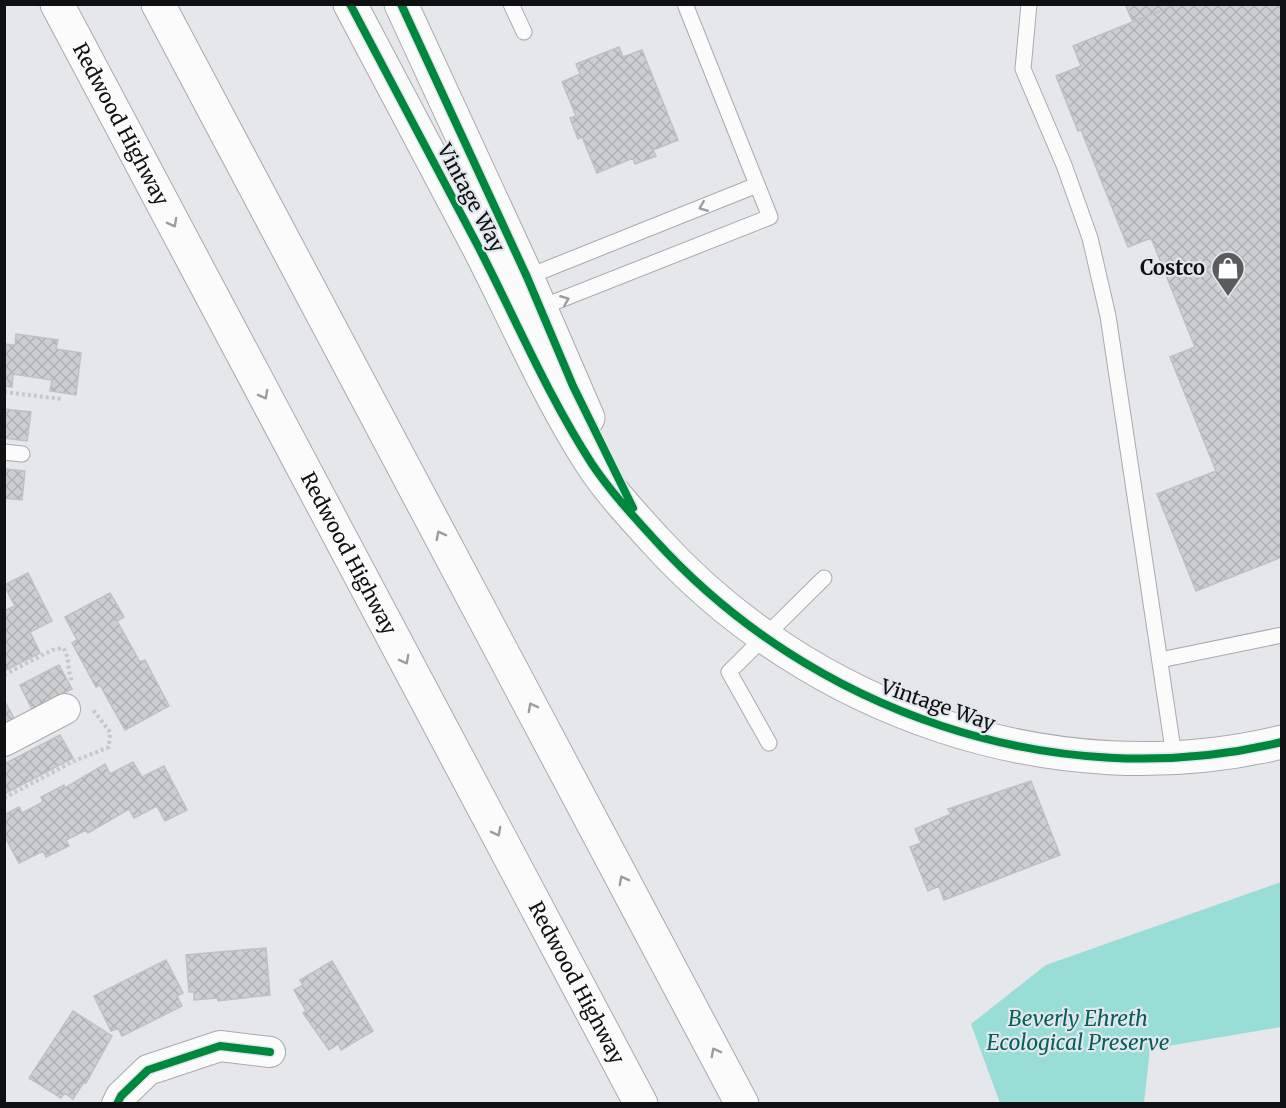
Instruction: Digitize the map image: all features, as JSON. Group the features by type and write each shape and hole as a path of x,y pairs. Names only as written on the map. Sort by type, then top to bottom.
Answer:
{"main road":[{"name":"Redwood Highway","path":"57,4 641,1104"},
{"path":"158,4 742,1104"},
{"name":"Vintage Way","path":"350,4 534,361 592,464 642,527 716,602 763,638 845,687 893,709 950,730 1002,743 1056,753 1115,757 1225,752 1281,742"},
{"name":"Vintage Way","path":"401,4 527,277 573,386 642,527"}],"street":[{"path":"4,741 65,709"},
{"path":"117,1104 121,1096 148,1070 220,1046 270,1052"}],"lane":[{"path":"512,4 524,32"},
{"path":"686,4 758,185 770,217 541,309 508,308 527,277 758,185"},
{"path":"1029,4 1023,69 1064,165 1097,261 1174,756"},
{"path":"4,452 22,454"},
{"path":"769,743 729,672 824,579"},
{"path":"1160,660 1281,635"}],"path":[{"path":"4,392 62,399"}],"water":[{"name":"Beverly Ehreth Ecological Preserve","path":"1281,882 1281,1027 1150,1049 1144,1103 1000,1103 971,1024 1046,965"}],"building":[{"path":"1125,4 1177,4 1133,22"},
{"name":"Costco","path":"1177,4 1282,4 1282,557 1196,591 1157,494 1216,471 1170,357 1195,347 1151,238 1128,247 1081,130 1078,131 1056,76 1081,66 1073,46"},
{"path":"619,47 623,57 642,50 678,140 653,150 656,156 635,164 633,158 597,173 582,137 578,139 570,118 576,116 562,82 580,74 576,64"},
{"path":"16,334 58,340 56,349 81,353 76,395 50,391 52,380 13,374 12,387 4,386 4,344 15,345"},
{"path":"4,409 31,412 27,441 4,438"},
{"path":"4,469 25,471 22,500 4,498"},
{"path":"28,573 52,621 30,632 40,653 4,671 4,611 15,606 4,585"},
{"path":"110,593 124,617 117,621 140,662 145,660 169,706 125,730 100,685 96,687 72,643 77,640 65,617"},
{"path":"59,665 72,689 32,709 20,685"},
{"path":"4,700 15,720 4,725"},
{"path":"60,735 73,758 4,794 4,764"},
{"path":"133,762 142,777 164,766 187,810 165,821 157,806 134,818 129,809 88,833 86,830 66,840 69,846 46,857 43,851 19,863 4,835 4,815 19,807 22,813 43,802 41,797 64,785 65,788 105,764 110,774"},
{"path":"1031,781 1060,855 944,900 939,886 928,891 910,847 921,843 915,829 951,814 948,809"},
{"path":"266,948 270,995 218,1001 218,998 194,1000 194,992 189,992 186,955"},
{"path":"166,960 183,993 177,996 182,1006 122,1036 118,1028 111,1031 94,996"},
{"path":"332,961 373,1031 341,1050 338,1044 329,1050 303,1013 306,1011 294,990 303,985 300,980"},
{"path":"73,1011 112,1036 86,1083 84,1082 73,1099 64,1093 61,1098 29,1078"}],"cycle path":[{"path":"350,4 479,248 547,385 592,464 630,513 717,600 786,651 861,694 941,726 1024,747 1110,758 1196,756 1282,742"},
{"path":"401,4 527,277 573,386 633,508"},
{"path":"117,1104 121,1096 148,1070 220,1046 270,1052"}],"place":[{"name":"Costco","path":"1228,297"}]}
